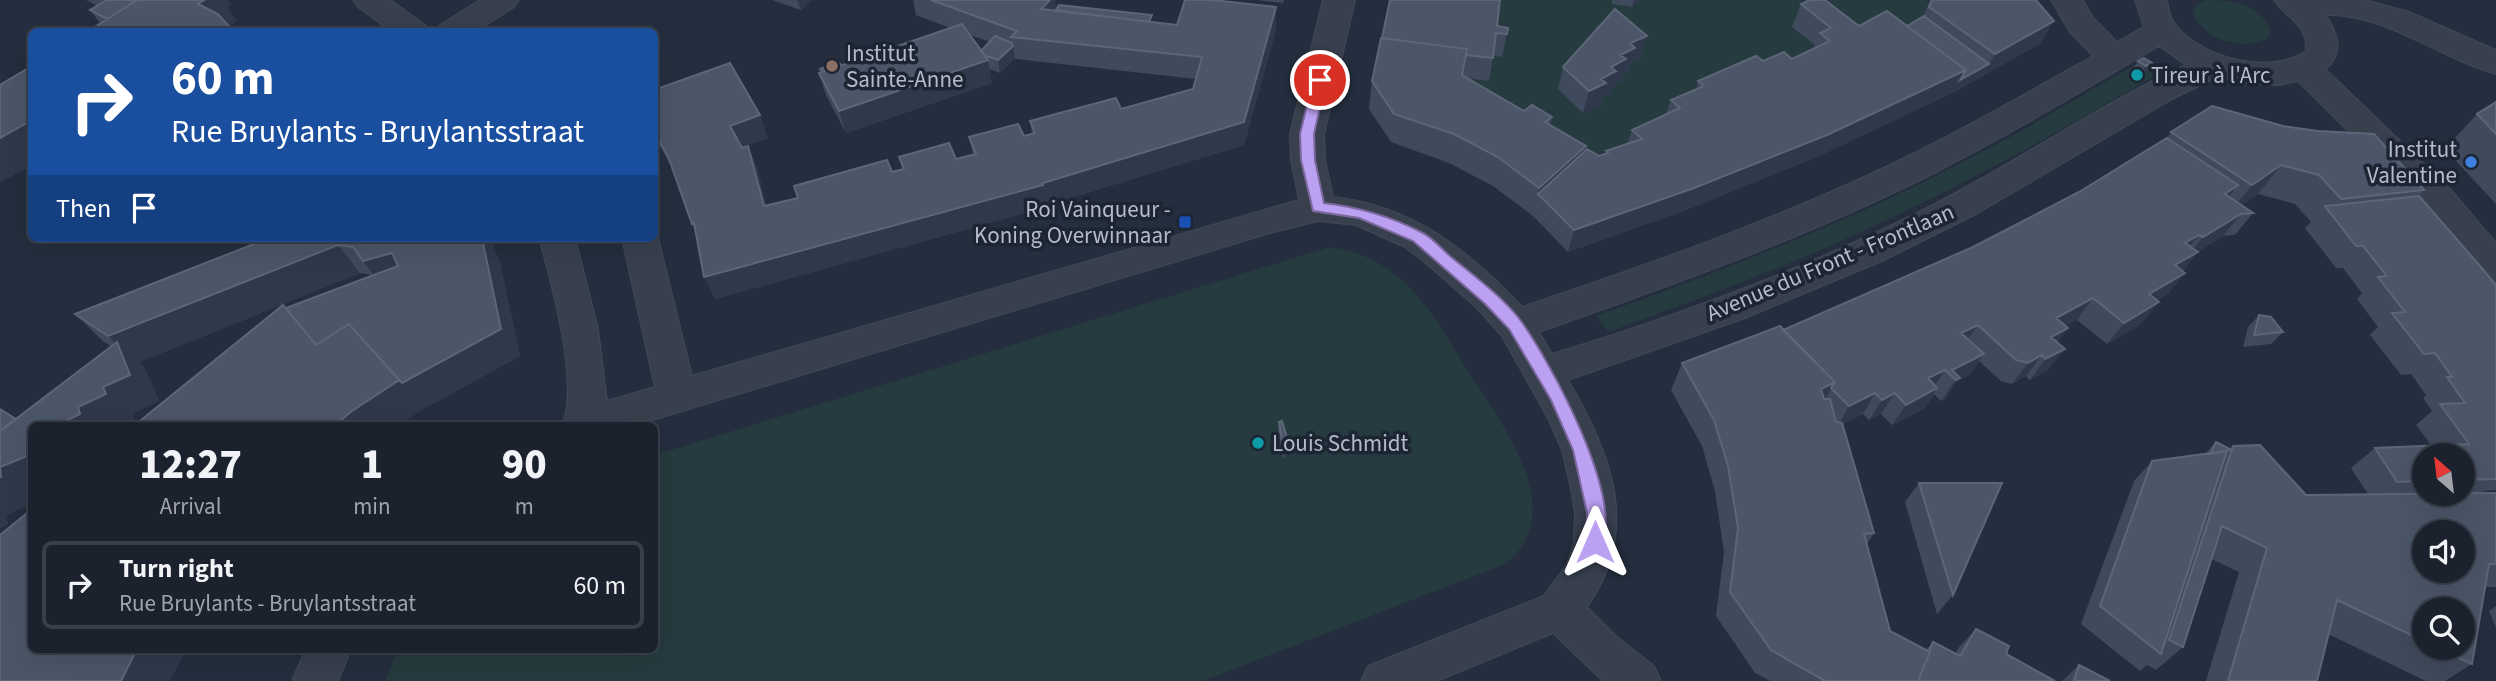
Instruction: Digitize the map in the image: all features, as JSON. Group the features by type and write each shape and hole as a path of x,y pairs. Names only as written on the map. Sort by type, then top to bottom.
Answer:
{"street":[{"path":"369,0 408,28"},
{"path":"1318,208 1308,160 1307,134 1339,0"},
{"path":"2067,0 2074,16 2092,39 2116,57"},
{"path":"1515,325 1738,245 1869,189 2000,123 2116,57 2156,15 2185,50 2215,65 2265,75 2287,74 2305,69 2321,56 2322,37 2310,16 2295,3"},
{"path":"2295,3 2346,5 2398,19 2496,63"},
{"path":"456,28 488,4 510,28"},
{"name":"Avenue du Front - Frontlaan","path":"1544,372 1611,352 1774,290 1914,230 2184,78 2215,65"},
{"path":"2305,69 2437,198 2496,268"},
{"path":"591,422 1318,208 1361,213 1418,237 1490,298 1515,325 1544,372 1582,450 1596,513 1595,542 1587,572 1560,610 1384,681"},
{"path":"558,242 566,268 587,381 585,422"},
{"path":"641,242 677,395"},
{"path":"1560,610 1601,652 1638,681"},
{"path":"315,681 328,653"}],"green space":[{"path":"1490,0 1930,0 1918,29 1793,26 1822,50 1601,173 1462,78 1489,80 1492,56 1502,57 1493,49","holes":["1609,32 1610,94 1595,101"]},
{"path":"2206,0 2226,1 2252,9 2260,15 2271,31 2267,39 2246,44 2214,36 2198,22 2193,12 2197,4"},
{"path":"2141,61 2159,73 2007,160 1890,219 1760,275 1608,332 1596,316 1737,264 1920,184 2054,112"},
{"path":"1330,247 1357,253 1389,270 1408,286 1436,320 1511,440 1524,467 1531,493 1532,519 1524,543 1505,564 1203,681 385,681 396,653 658,653 658,454"}],"building":[{"path":"107,0 137,0 107,19 90,10"},
{"path":"137,0 204,0 198,4 218,14 230,28 93,28"},
{"path":"931,0 1050,0 1041,9 1177,25 1185,0 1276,7 1244,122 1043,185 704,277 694,223 692,224 668,156 658,139 658,89 730,63 760,115 730,126 742,148 748,146 764,206 798,198 794,186 887,160 892,172 904,169 899,157 949,143 956,159 976,154 969,137 1018,124 1024,136 1035,133 1030,121 1116,98 1121,109 1193,89 1202,57 1011,37 1017,31"},
{"path":"1390,0 1500,0 1497,26 1508,28 1507,34 1496,33 1493,58 1466,55 1467,49 1382,38"},
{"path":"1811,0 1825,0 1859,26 1887,11 1966,70 1827,135 1694,188 1574,230 1538,194 1587,149 1599,156 1642,139 1632,130 1680,108 1671,100 1704,86 1698,81 1756,56 1763,61 1784,52 1792,59 1830,41 1820,33 1831,28 1801,4"},
{"path":"1932,0 2036,0 2054,21 1995,54 1929,7"},
{"path":"1059,5 1152,15 1149,22 1056,10"},
{"path":"1615,9 1647,36 1630,43 1635,48 1620,55 1626,59 1611,67 1616,71 1601,79 1606,83 1589,91 1563,67"},
{"path":"1924,16 1989,64 1960,80 1966,70 1907,26"},
{"path":"962,24 988,60 839,111 819,73"},
{"path":"995,36 1012,43 1013,46 998,60 984,55 981,51"},
{"path":"1381,38 1467,49 1462,75 1524,111 1532,105 1552,117 1545,122 1586,146 1539,188 1498,157 1454,134 1394,114 1372,81"},
{"path":"2144,58 2152,63 2146,66 2138,61"},
{"path":"839,63 841,65 822,72 820,69"},
{"path":"28,68 28,122 0,138 0,85"},
{"path":"2496,102 2496,134 2477,114"},
{"path":"2212,106 2283,126 2374,134 2424,190 2341,199 2319,175 2281,165 2252,185 2171,132"},
{"path":"2167,138 2238,185 2225,194 2253,213 2241,214 2203,237 2199,235 2185,243 2198,252 2175,265 2185,273 2149,294 2159,302 2124,323 2093,298 2056,318 2068,328 2051,337 2065,349 2045,359 2042,355 2028,363 2016,360 1978,325 1961,333 1984,354 1952,370 1960,378 1956,380 1945,370 1928,378 1937,388 1906,405 1895,393 1882,400 1875,393 1849,406 1831,388 1835,382 1783,330 1973,247 2079,192"},
{"path":"2419,196 2496,285 2496,479 2475,480 2475,443 2468,443 2440,404 2465,403 2447,377 2452,377 2435,353 2424,354 2392,313 2405,312 2378,277 2387,276 2363,246 2356,246 2325,206"},
{"path":"252,242 483,242 501,329 402,383 349,324 316,345 286,308 398,266 392,253 363,261 353,247 338,245 108,336 75,314 254,244"},
{"path":"283,305 316,345 349,324 399,380 339,422 139,422"},
{"path":"2259,315 2271,317 2283,332 2254,335"},
{"path":"1780,326 1835,382 1821,389 1824,399 1830,399 1836,422 1842,423 1874,533 1864,534 1890,631 1930,652 1918,681 1825,681 1771,650 1730,592 1738,528 1728,466 1714,420 1682,363"},
{"path":"117,342 130,375 103,387 106,394 78,407 80,414 63,422 28,422 27,456 0,467 0,431"},
{"path":"0,409 16,419 0,431"},
{"path":"1282,421 1288,441 1285,447 1279,422"},
{"path":"2216,442 2230,449 2210,454"},
{"path":"2260,445 2306,495 2412,494 2412,506 2475,506 2475,493 2496,493 2496,564 2489,564 2475,646 2475,597 2412,597 2412,635 2337,600 2317,681 2228,681 2267,548 2222,526 2183,647 2169,640 2233,446"},
{"path":"2412,446 2412,481 2397,482 2375,448"},
{"path":"2227,451 2161,654 2100,606 2152,461"},
{"path":"1919,483 2002,483 1953,595"},
{"path":"28,512 28,653 135,653 121,681 0,681 0,535"},
{"path":"1976,629 2009,646 2006,654 2055,681 1918,681 1933,642 1960,656"},
{"path":"2079,665 2110,681 2074,681"}],"place":[{"name":"Institut Sainte-Anne","path":"832,66"},
{"name":"Tireur à l'Arc","path":"2137,75"},
{"name":"Institut Valentine","path":"2471,162"},
{"name":"Roi Vainqueur - Koning Overwinnaar","path":"1185,222"},
{"name":"Louis Schmidt","path":"1258,443"}],"route":[{"path":"1320,80 1307,134 1308,160 1318,208 1361,213 1418,237 1490,298 1515,325 1558,398 1582,450 1596,513 1595,542"}]}
